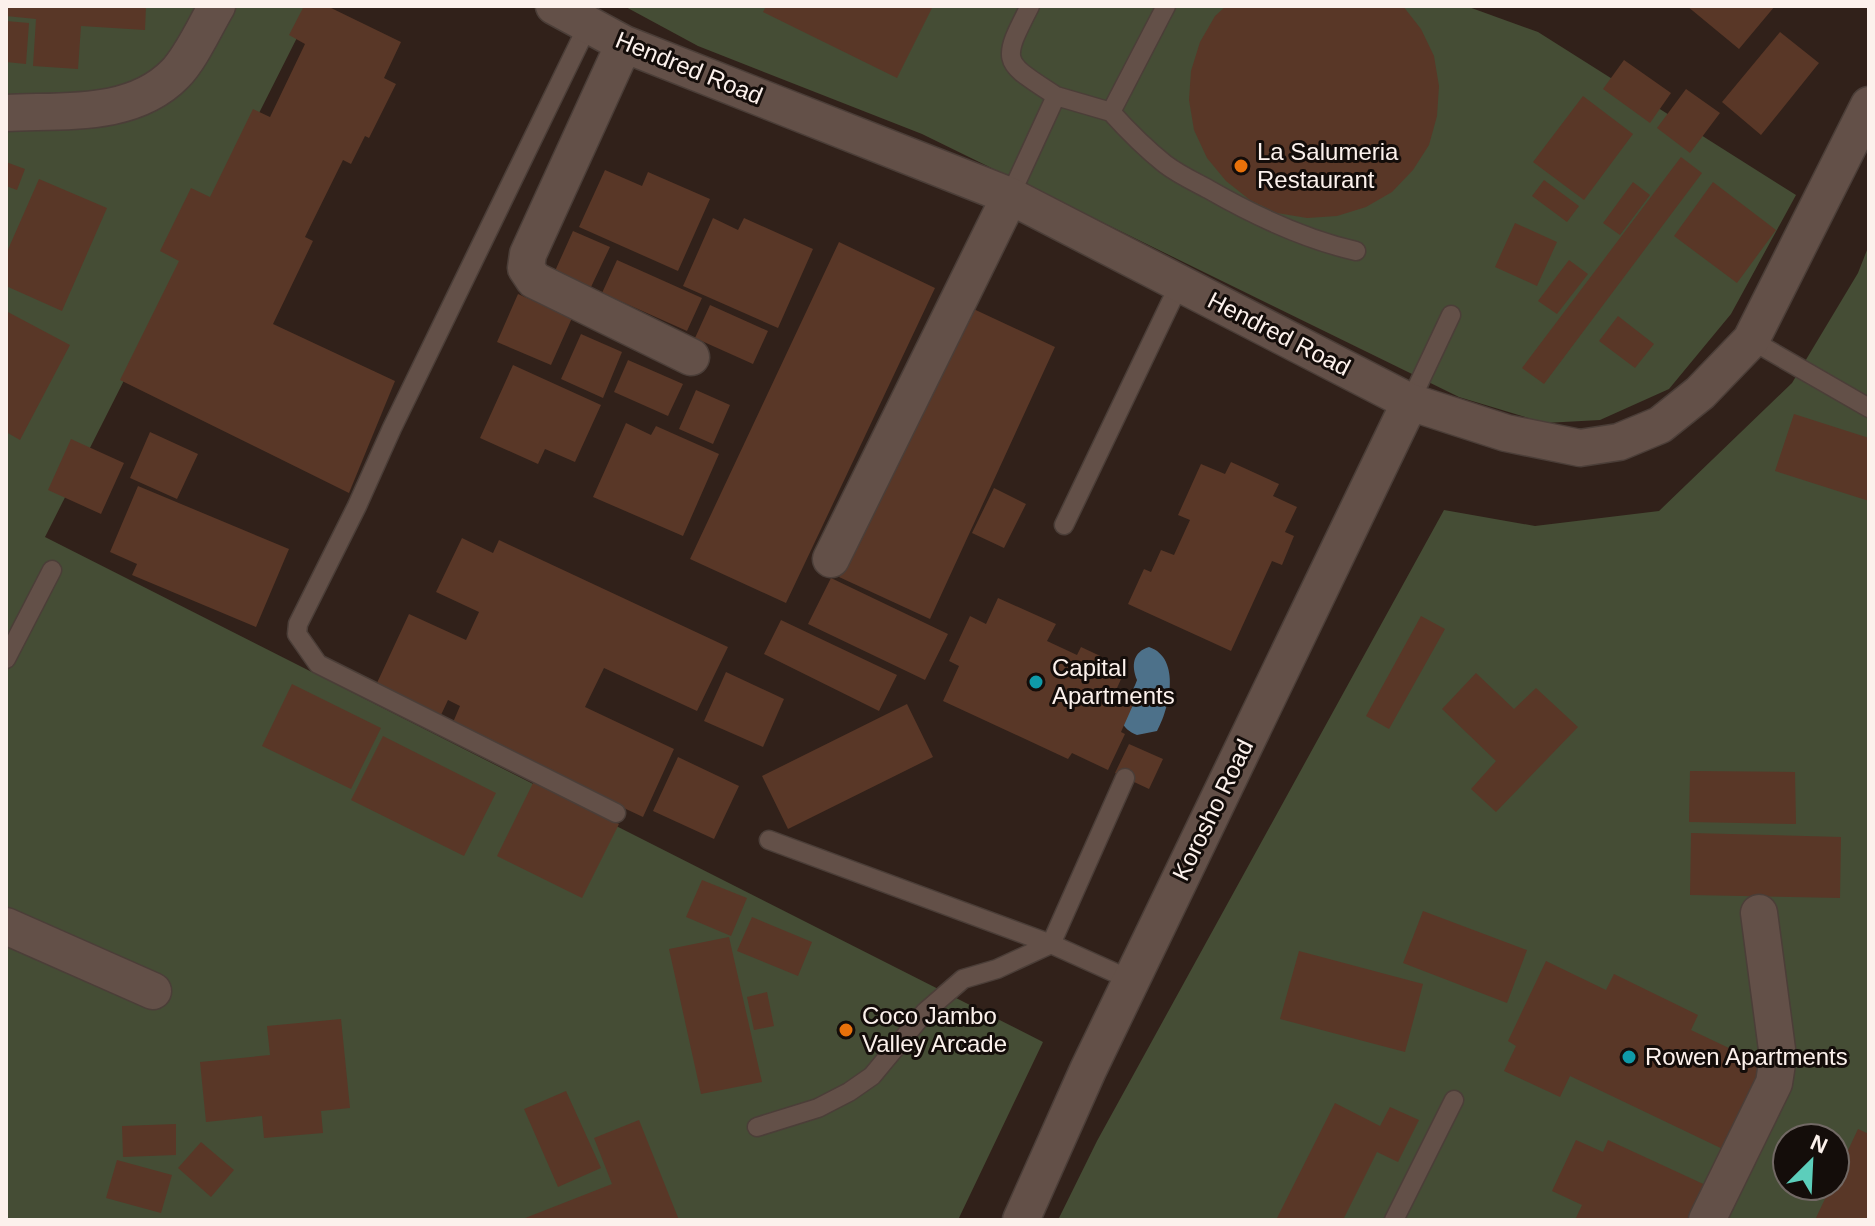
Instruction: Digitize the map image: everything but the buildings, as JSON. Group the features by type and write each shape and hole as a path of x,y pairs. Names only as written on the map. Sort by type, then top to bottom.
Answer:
{"street":[{"path":"6,113 117,107 151,95 177,73 217,6"},
{"name":"Hendred Road","path":"554,6 624,44 1010,196 1410,402 1506,433 1580,448 1619,442 1660,425 1700,393 1751,340 1869,105"},
{"path":"624,44 528,254 526,268 534,280 691,357"},
{"path":"831,559 1010,196"},
{"name":"Korosho Road","path":"1030,1217 1088,1070 1410,402"},
{"path":"1707,1220 1774,1083 1778,1057 1759,913"},
{"path":"6,926 153,991"}],"lane":[{"path":"1030,6 1010,44 1009,59 1016,69 1056,96 1111,112 1136,141 1168,166 1224,198 1285,229 1356,251"},
{"path":"1111,112 1166,6"},
{"path":"588,25 298,624 297,634 318,664 325,668 616,813"},
{"path":"1010,196 1056,96"},
{"path":"1064,525 1180,283"},
{"path":"1410,402 1451,315"},
{"path":"1751,340 1869,408"},
{"path":"6,659 52,570"},
{"path":"757,1127 818,1108 849,1092 872,1076 925,1012 963,979 997,969 1051,944 1125,778"},
{"path":"769,840 1051,944 1131,980"},
{"path":"1394,1220 1454,1100"}],"green space":[{"path":"6,6 313,6 45,537 1043,1042 958,1220 6,1220"},
{"path":"624,6 1466,6 1538,32 1796,195 1731,314 1669,389 1600,420 1545,423 1459,397 922,134 698,46"},
{"path":"1869,245 1869,1220 1058,1220 1097,1141 1444,510 1535,526 1659,511 1792,383 1858,273"}],"water":[{"path":"1149,647 1166,662 1170,685 1157,731 1137,735 1123,724 1122,717 1137,680 1135,660 1140,652"}],"place":[{"name":"La Salumeria Restaurant","path":"1241,166"},
{"name":"Capital Apartments","path":"1036,682"},
{"name":"Coco Jambo Valley Arcade","path":"846,1030"},
{"name":"Rowen Apartments","path":"1629,1057"}]}
